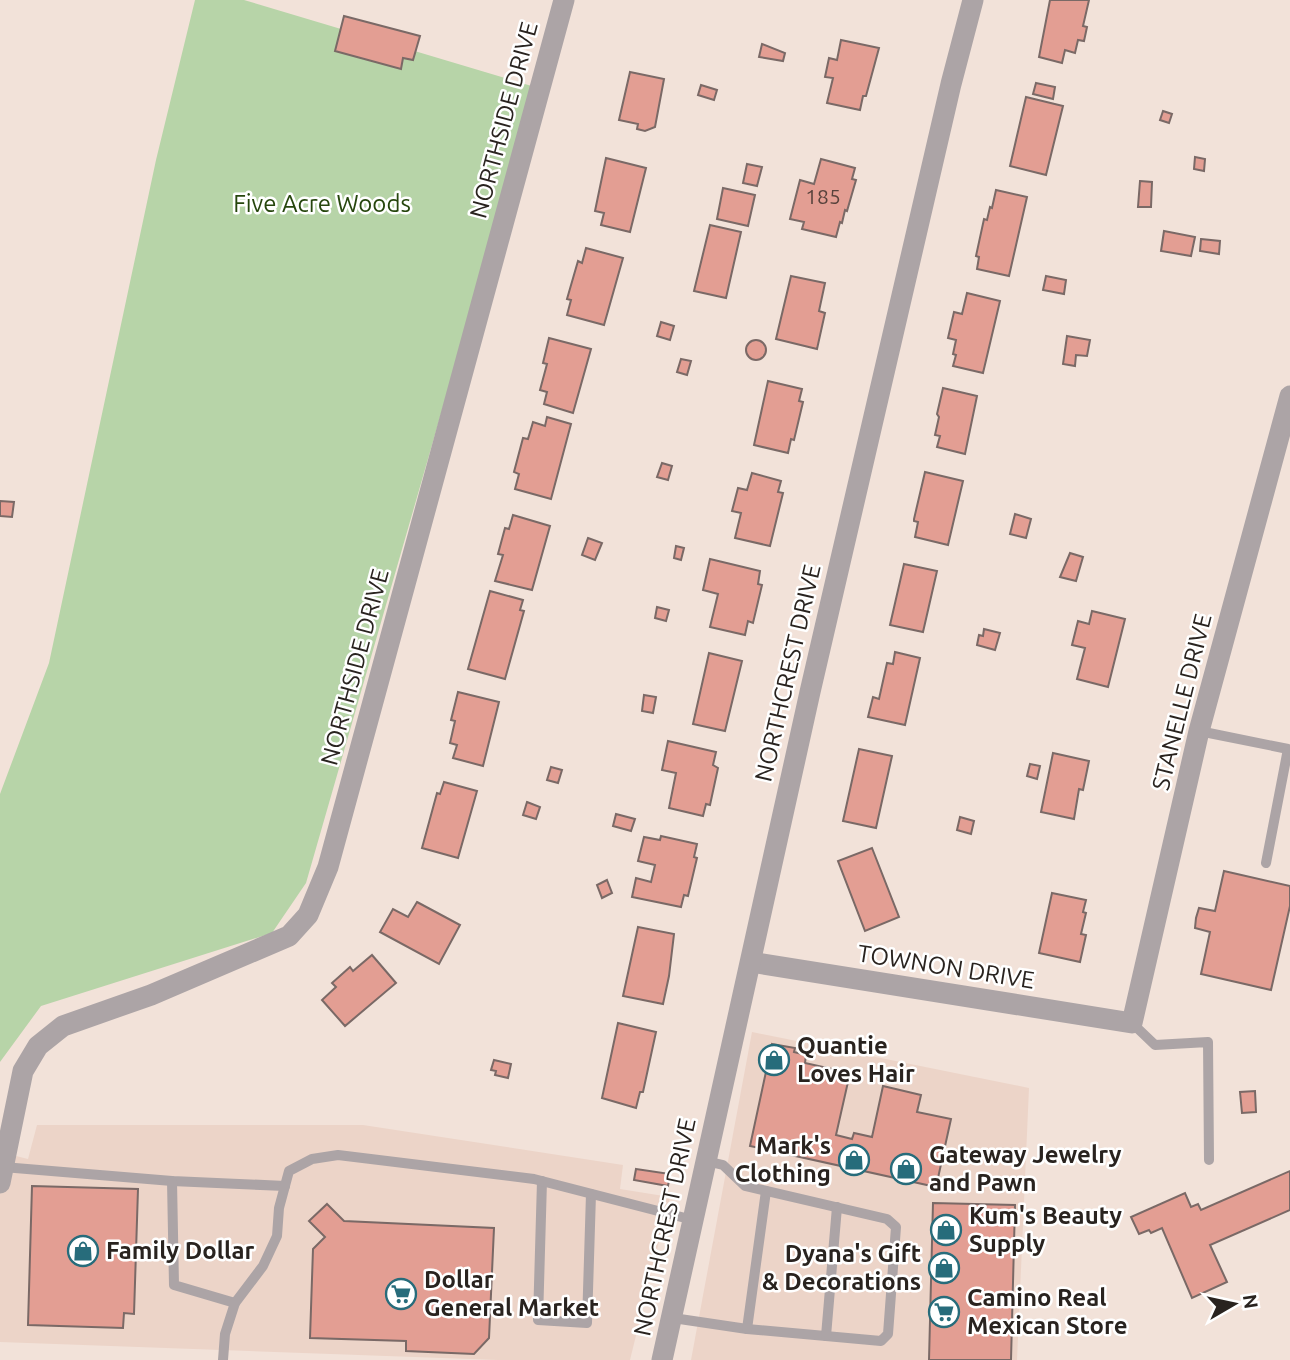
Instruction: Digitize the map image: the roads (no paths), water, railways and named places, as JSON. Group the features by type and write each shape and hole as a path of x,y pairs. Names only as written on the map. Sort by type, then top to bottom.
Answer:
{"street":[{"name":"NORTHSIDE DRIVE","path":"1,1176 23,1071 38,1046 46,1039 62,1026 151,995 289,936 308,915 328,867 564,0"},
{"name":"NORTHCREST DRIVE","path":"662,1360 813,679 951,84 973,0"},
{"name":"STANELLE DRIVE","path":"1132,1023 1199,731 1290,396"},
{"name":"TOWNON DRIVE","path":"751,962 1132,1023"}],"lane":[{"path":"1199,731 1289,744 1266,863"},
{"path":"1132,1023 1155,1045 1208,1042 1209,1160"},
{"path":"223,1360 225,1334 235,1303 262,1266 278,1236 279,1208 289,1171 312,1159 338,1155 542,1181 693,1220"},
{"path":"673,1318 747,1329 881,1341 888,1334 896,1227 887,1219 745,1186 723,1165 706,1161"},
{"path":"1,1176 285,1186"},
{"path":"173,1181 174,1285 235,1303"},
{"path":"542,1181 538,1320 587,1323 591,1194"},
{"path":"747,1329 766,1191"},
{"path":"826,1336 838,1208"}],"place":[{"name":"Quantie Loves Hair","path":"774,1060"},
{"name":"Mark's Clothing","path":"854,1160"},
{"name":"Gateway Jewelry and Pawn","path":"906,1169"},
{"name":"Kum's Beauty Supply","path":"946,1230"},
{"name":"Family Dollar","path":"83,1251"},
{"name":"Dyana's Gift & Decorations","path":"944,1268"},
{"name":"Dollar General Market","path":"401,1294"},
{"name":"Camino Real Mexican Store","path":"944,1312"}],"park label":[{"name":"Five Acre Woods","path":"322,204"}]}
